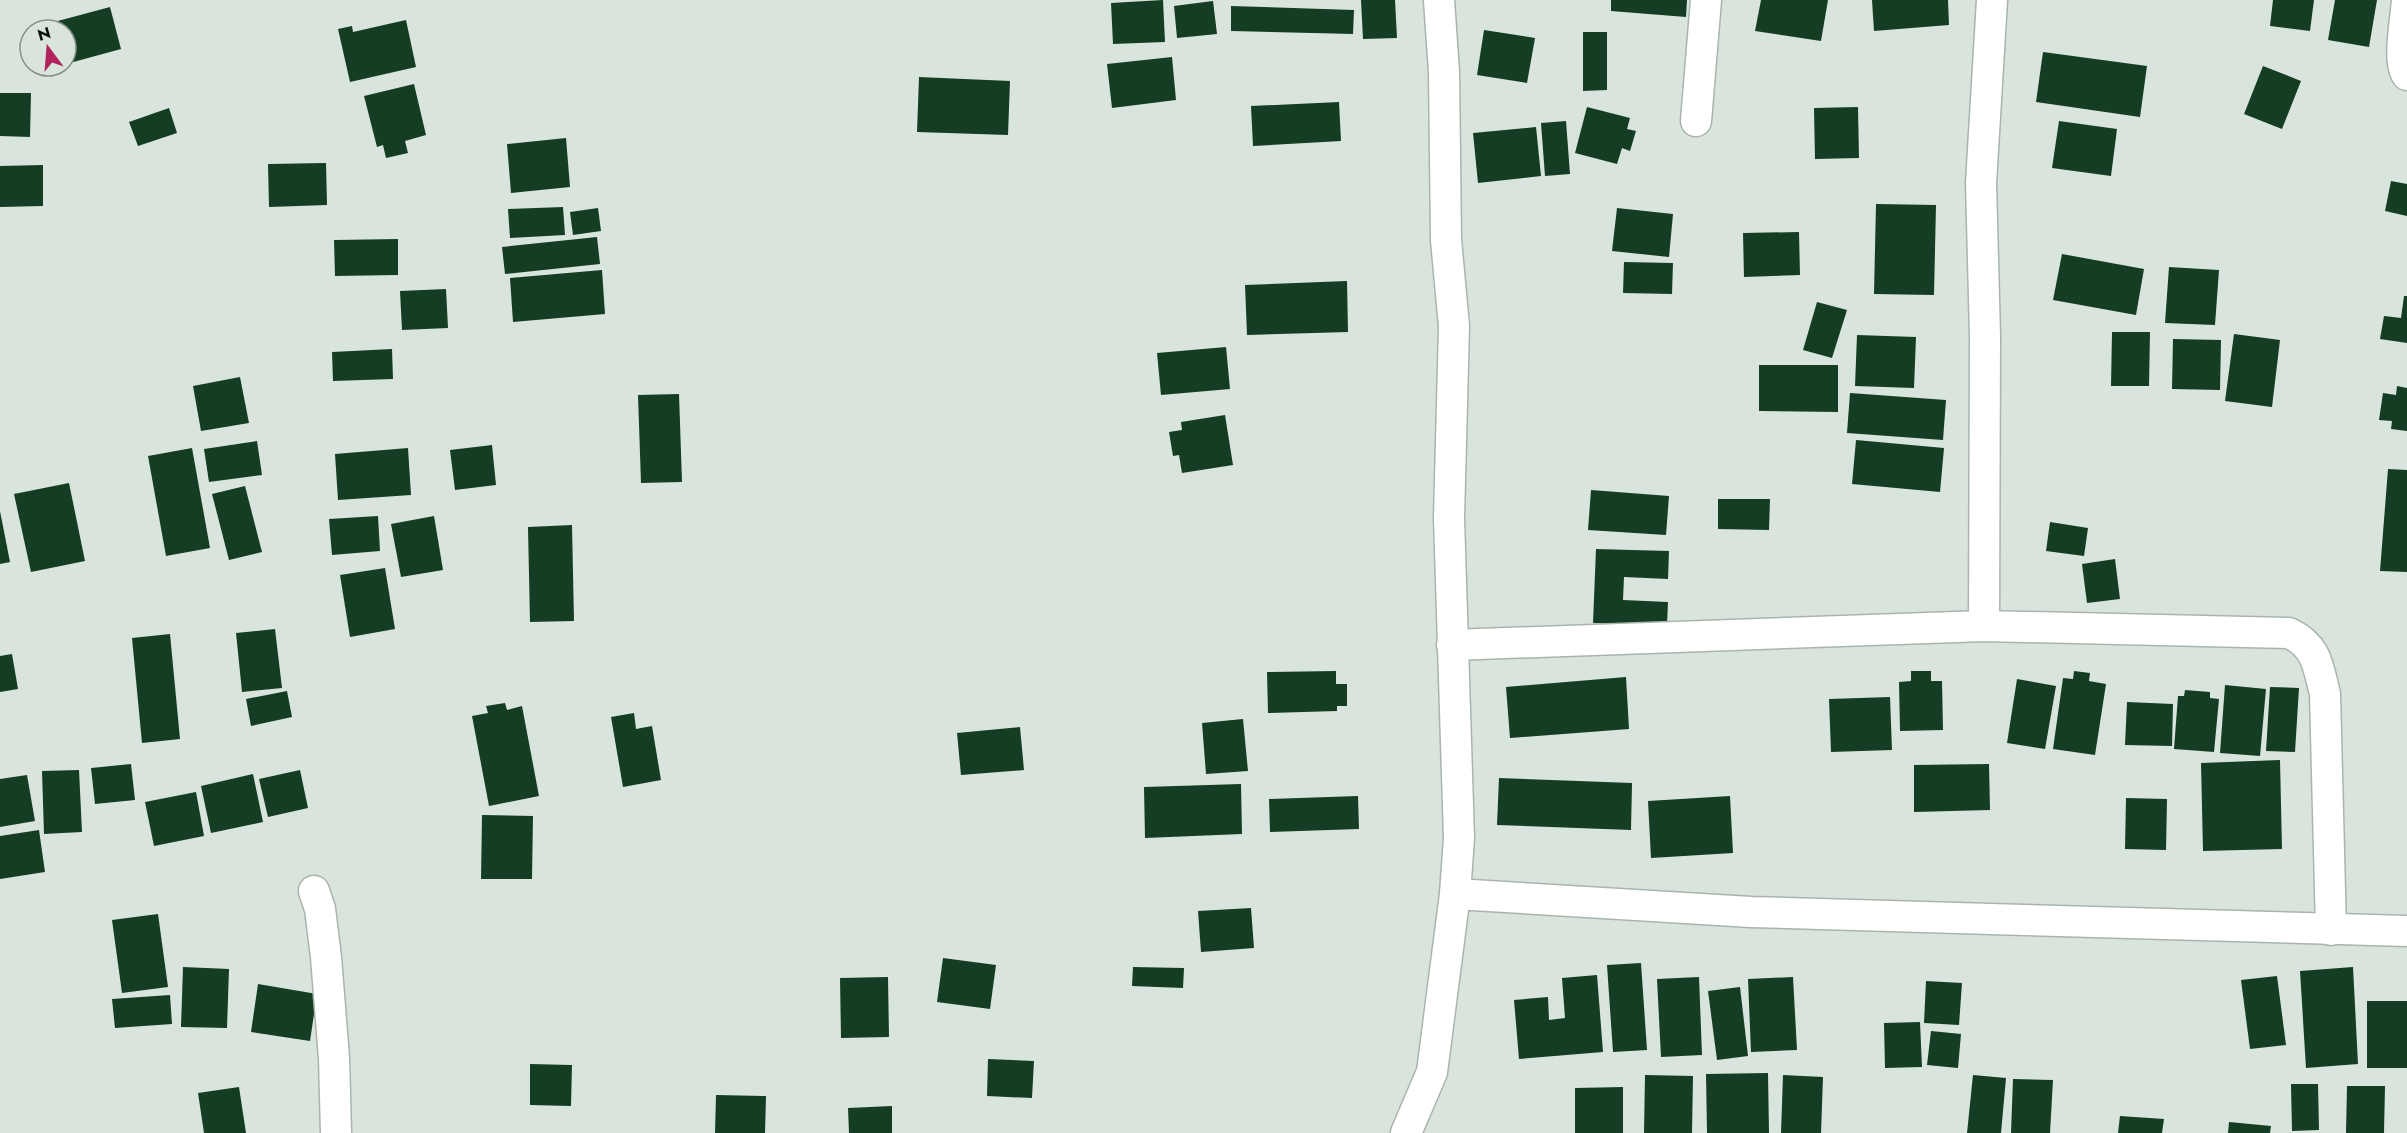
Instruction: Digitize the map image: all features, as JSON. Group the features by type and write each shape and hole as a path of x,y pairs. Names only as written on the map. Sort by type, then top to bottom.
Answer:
{"street":[{"path":"1406,1133 1432,1072 1455,894 1459,838 1449,518 1454,326 1446,240 1444,72 1439,0"},
{"path":"1696,122 1706,0"},
{"path":"1984,626 1985,336 1981,183 1992,0"},
{"path":"2407,0 2402,56 2403,70 2407,75"},
{"path":"1452,645 1984,626 2289,633 2304,640 2318,665 2325,694 2331,930"},
{"path":"314,891 320,909 326,957 334,1058 336,1133"},
{"path":"1455,894 1751,912 2407,931"}],"building":[{"path":"1163,0 1165,42 1113,44 1111,3"},
{"path":"1361,0 1395,0 1397,38 1363,39"},
{"path":"1611,0 1687,0 1686,17 1611,11"},
{"path":"1761,0 1828,0 1821,41 1755,31"},
{"path":"1872,0 1948,0 1949,25 1874,31"},
{"path":"2273,0 2314,0 2310,31 2270,26"},
{"path":"2335,0 2377,0 2369,47 2328,40"},
{"path":"1213,1 1217,34 1177,38 1174,6"},
{"path":"1231,6 1354,10 1353,34 1231,31"},
{"path":"110,7 121,49 78,61 78,18 69,18"},
{"path":"406,20 416,67 350,82 338,29 352,26 353,32"},
{"path":"1484,30 1535,38 1527,83 1477,75"},
{"path":"1583,32 1607,32 1607,90 1583,91"},
{"path":"2043,52 2147,66 2140,117 2036,102"},
{"path":"1172,57 1176,100 1112,108 1107,64"},
{"path":"2263,66 2301,81 2282,129 2244,114"},
{"path":"919,77 1010,81 1008,135 917,132"},
{"path":"414,84 426,135 405,141 408,153 386,158 383,145 377,147 364,96"},
{"path":"0,93 31,93 30,137 0,136"},
{"path":"1339,102 1341,141 1253,146 1251,106"},
{"path":"1587,107 1630,118 1627,129 1636,131 1630,151 1622,148 1617,164 1575,153"},
{"path":"1858,107 1859,158 1815,159 1814,108"},
{"path":"169,108 177,133 138,146 129,122"},
{"path":"1566,121 1570,174 1545,176 1541,123"},
{"path":"2059,121 2117,129 2111,176 2052,168"},
{"path":"1536,127 1541,176 1478,183 1473,133"},
{"path":"566,138 570,187 511,193 507,144"},
{"path":"326,163 327,205 269,207 268,164"},
{"path":"43,165 43,206 0,207 0,166"},
{"path":"2391,181 2407,184 2407,216 2385,211"},
{"path":"1876,204 1936,205 1934,295 1874,294"},
{"path":"563,207 565,235 510,238 508,209"},
{"path":"598,208 601,231 573,235 570,212"},
{"path":"1617,208 1673,214 1669,257 1612,251"},
{"path":"1799,232 1800,275 1744,277 1743,233"},
{"path":"597,237 600,264 505,274 502,247"},
{"path":"398,239 398,275 335,276 334,240"},
{"path":"2062,254 2144,269 2136,315 2053,300"},
{"path":"1624,262 1673,263 1672,294 1623,293"},
{"path":"2169,267 2219,270 2215,325 2165,323"},
{"path":"602,270 605,314 513,322 510,278"},
{"path":"1347,281 1348,332 1247,335 1245,285"},
{"path":"446,289 448,328 402,330 400,291"},
{"path":"2404,296 2407,296 2407,343 2380,339 2384,316 2401,318"},
{"path":"1817,302 1847,310 1832,358 1803,350"},
{"path":"2112,332 2150,332 2149,386 2111,386"},
{"path":"2234,334 2280,340 2272,407 2225,401"},
{"path":"1857,335 1916,337 1914,388 1855,386"},
{"path":"2173,339 2221,340 2220,390 2172,389"},
{"path":"1226,347 1230,389 1161,395 1157,353"},
{"path":"392,349 393,379 333,381 332,352"},
{"path":"1759,365 1838,365 1838,412 1759,411"},
{"path":"240,377 249,423 201,431 193,386"},
{"path":"2397,386 2407,388 2407,431 2391,429 2392,421 2379,420 2383,393 2396,395"},
{"path":"1850,393 1946,400 1943,440 1847,433"},
{"path":"679,394 682,482 641,483 638,395"},
{"path":"1225,415 1233,465 1182,473 1179,455 1173,456 1169,432 1182,430 1181,422"},
{"path":"1856,440 1944,448 1940,492 1852,484"},
{"path":"257,441 262,475 209,482 204,449"},
{"path":"492,445 496,485 455,490 450,450"},
{"path":"192,448 210,548 166,556 148,456"},
{"path":"408,448 411,495 338,500 335,454"},
{"path":"2388,469 2407,470 2407,572 2380,571"},
{"path":"69,483 85,561 31,572 14,494"},
{"path":"245,486 262,552 229,560 212,494"},
{"path":"1591,490 1669,496 1666,535 1588,530"},
{"path":"1718,499 1770,499 1769,530 1718,529"},
{"path":"0,511 10,562 0,564"},
{"path":"378,516 380,551 332,555 329,519"},
{"path":"434,516 443,570 401,577 391,524"},
{"path":"2050,522 2088,528 2084,556 2046,551"},
{"path":"572,525 574,621 530,622 528,527"},
{"path":"1596,549 1669,551 1668,579 1624,577 1623,600 1668,602 1667,625 1593,623"},
{"path":"2115,559 2120,599 2087,603 2082,564"},
{"path":"385,568 395,629 350,637 340,575"},
{"path":"275,629 282,688 242,692 236,633"},
{"path":"170,634 180,739 142,743 132,638"},
{"path":"12,654 18,689 0,692 0,656"},
{"path":"1336,671 1336,684 1347,684 1347,706 1337,706 1337,711 1268,713 1267,672"},
{"path":"1911,671 1931,671 1931,681 1942,681 1943,730 1900,731 1899,682 1911,681"},
{"path":"2074,671 2090,673 2089,681 2106,684 2095,755 2053,749 2063,678 2073,679"},
{"path":"1626,677 1629,729 1510,738 1506,687"},
{"path":"2017,679 2056,686 2045,749 2007,743"},
{"path":"2225,685 2266,689 2260,756 2220,753"},
{"path":"2270,687 2299,688 2295,752 2266,751"},
{"path":"2185,690 2210,692 2210,698 2219,699 2214,752 2174,749 2178,696 2184,696"},
{"path":"287,691 292,717 251,726 246,699"},
{"path":"1890,697 1892,750 1831,752 1829,699"},
{"path":"2127,702 2173,704 2172,746 2125,745"},
{"path":"505,703 507,710 522,706 539,796 489,806 472,716 488,713 486,706"},
{"path":"634,713 636,729 652,726 661,780 623,787 611,717"},
{"path":"1243,719 1248,771 1206,774 1202,723"},
{"path":"1020,727 1024,770 961,775 957,733"},
{"path":"2280,760 2282,849 2203,851 2201,763"},
{"path":"131,764 135,800 95,804 91,768"},
{"path":"1989,764 1990,810 1914,812 1914,765"},
{"path":"79,770 82,832 44,834 42,771"},
{"path":"300,770 308,808 268,817 259,779"},
{"path":"253,774 263,822 211,833 201,786"},
{"path":"27,775 35,821 0,827 0,779"},
{"path":"1499,778 1632,783 1631,830 1497,825"},
{"path":"1241,784 1242,834 1145,838 1144,787"},
{"path":"196,792 204,836 154,846 145,802"},
{"path":"1358,796 1359,829 1270,832 1269,799"},
{"path":"1730,796 1733,853 1651,858 1648,801"},
{"path":"2126,798 2167,799 2166,850 2125,849"},
{"path":"482,815 533,816 532,879 481,879"},
{"path":"39,830 45,872 0,879 0,836"},
{"path":"1251,908 1254,948 1201,952 1198,911"},
{"path":"158,914 168,987 122,993 112,920"},
{"path":"943,958 996,965 990,1009 937,1002"},
{"path":"1641,963 1647,1050 1613,1052 1607,965"},
{"path":"183,967 229,969 227,1028 181,1027"},
{"path":"1133,967 1184,968 1183,988 1132,986"},
{"path":"2353,967 2358,1064 2306,1068 2300,971"},
{"path":"1597,975 1603,1052 1519,1059 1514,1000 1548,997 1549,1020 1565,1018 1562,978"},
{"path":"2277,976 2286,1045 2250,1049 2241,980"},
{"path":"888,977 889,1037 841,1038 840,978"},
{"path":"1699,977 1702,1055 1661,1057 1657,979"},
{"path":"1793,977 1797,1050 1751,1052 1748,979"},
{"path":"1926,981 1962,983 1959,1025 1924,1023"},
{"path":"258,984 317,994 310,1041 251,1032"},
{"path":"1740,987 1748,1056 1717,1060 1708,991"},
{"path":"170,995 172,1024 115,1028 112,999"},
{"path":"2367,1001 2407,1001 2407,1068 2367,1068"},
{"path":"1920,1022 1922,1067 1885,1068 1884,1023"},
{"path":"1931,1031 1961,1034 1958,1068 1927,1065"},
{"path":"988,1059 1034,1061 1032,1098 987,1096"},
{"path":"530,1064 572,1065 571,1106 530,1105"},
{"path":"1768,1073 1769,1133 1707,1133 1706,1074"},
{"path":"1645,1075 1693,1076 1692,1133 1644,1133"},
{"path":"1783,1075 1823,1077 1821,1133 1781,1133"},
{"path":"1973,1075 2006,1078 2001,1133 1967,1133"},
{"path":"2013,1079 2053,1080 2050,1133 2011,1133"},
{"path":"2291,1084 2318,1084 2319,1130 2292,1131"},
{"path":"2347,1086 2385,1086 2384,1133 2346,1133"},
{"path":"239,1087 246,1133 204,1133 198,1093"},
{"path":"1623,1087 1623,1133 1575,1133 1575,1088"},
{"path":"716,1095 766,1096 765,1133 715,1133"},
{"path":"892,1106 892,1133 849,1133 848,1108"},
{"path":"2120,1116 2164,1119 2162,1133 2118,1133"},
{"path":"2229,1122 2271,1126 2270,1133 2228,1133"}]}
